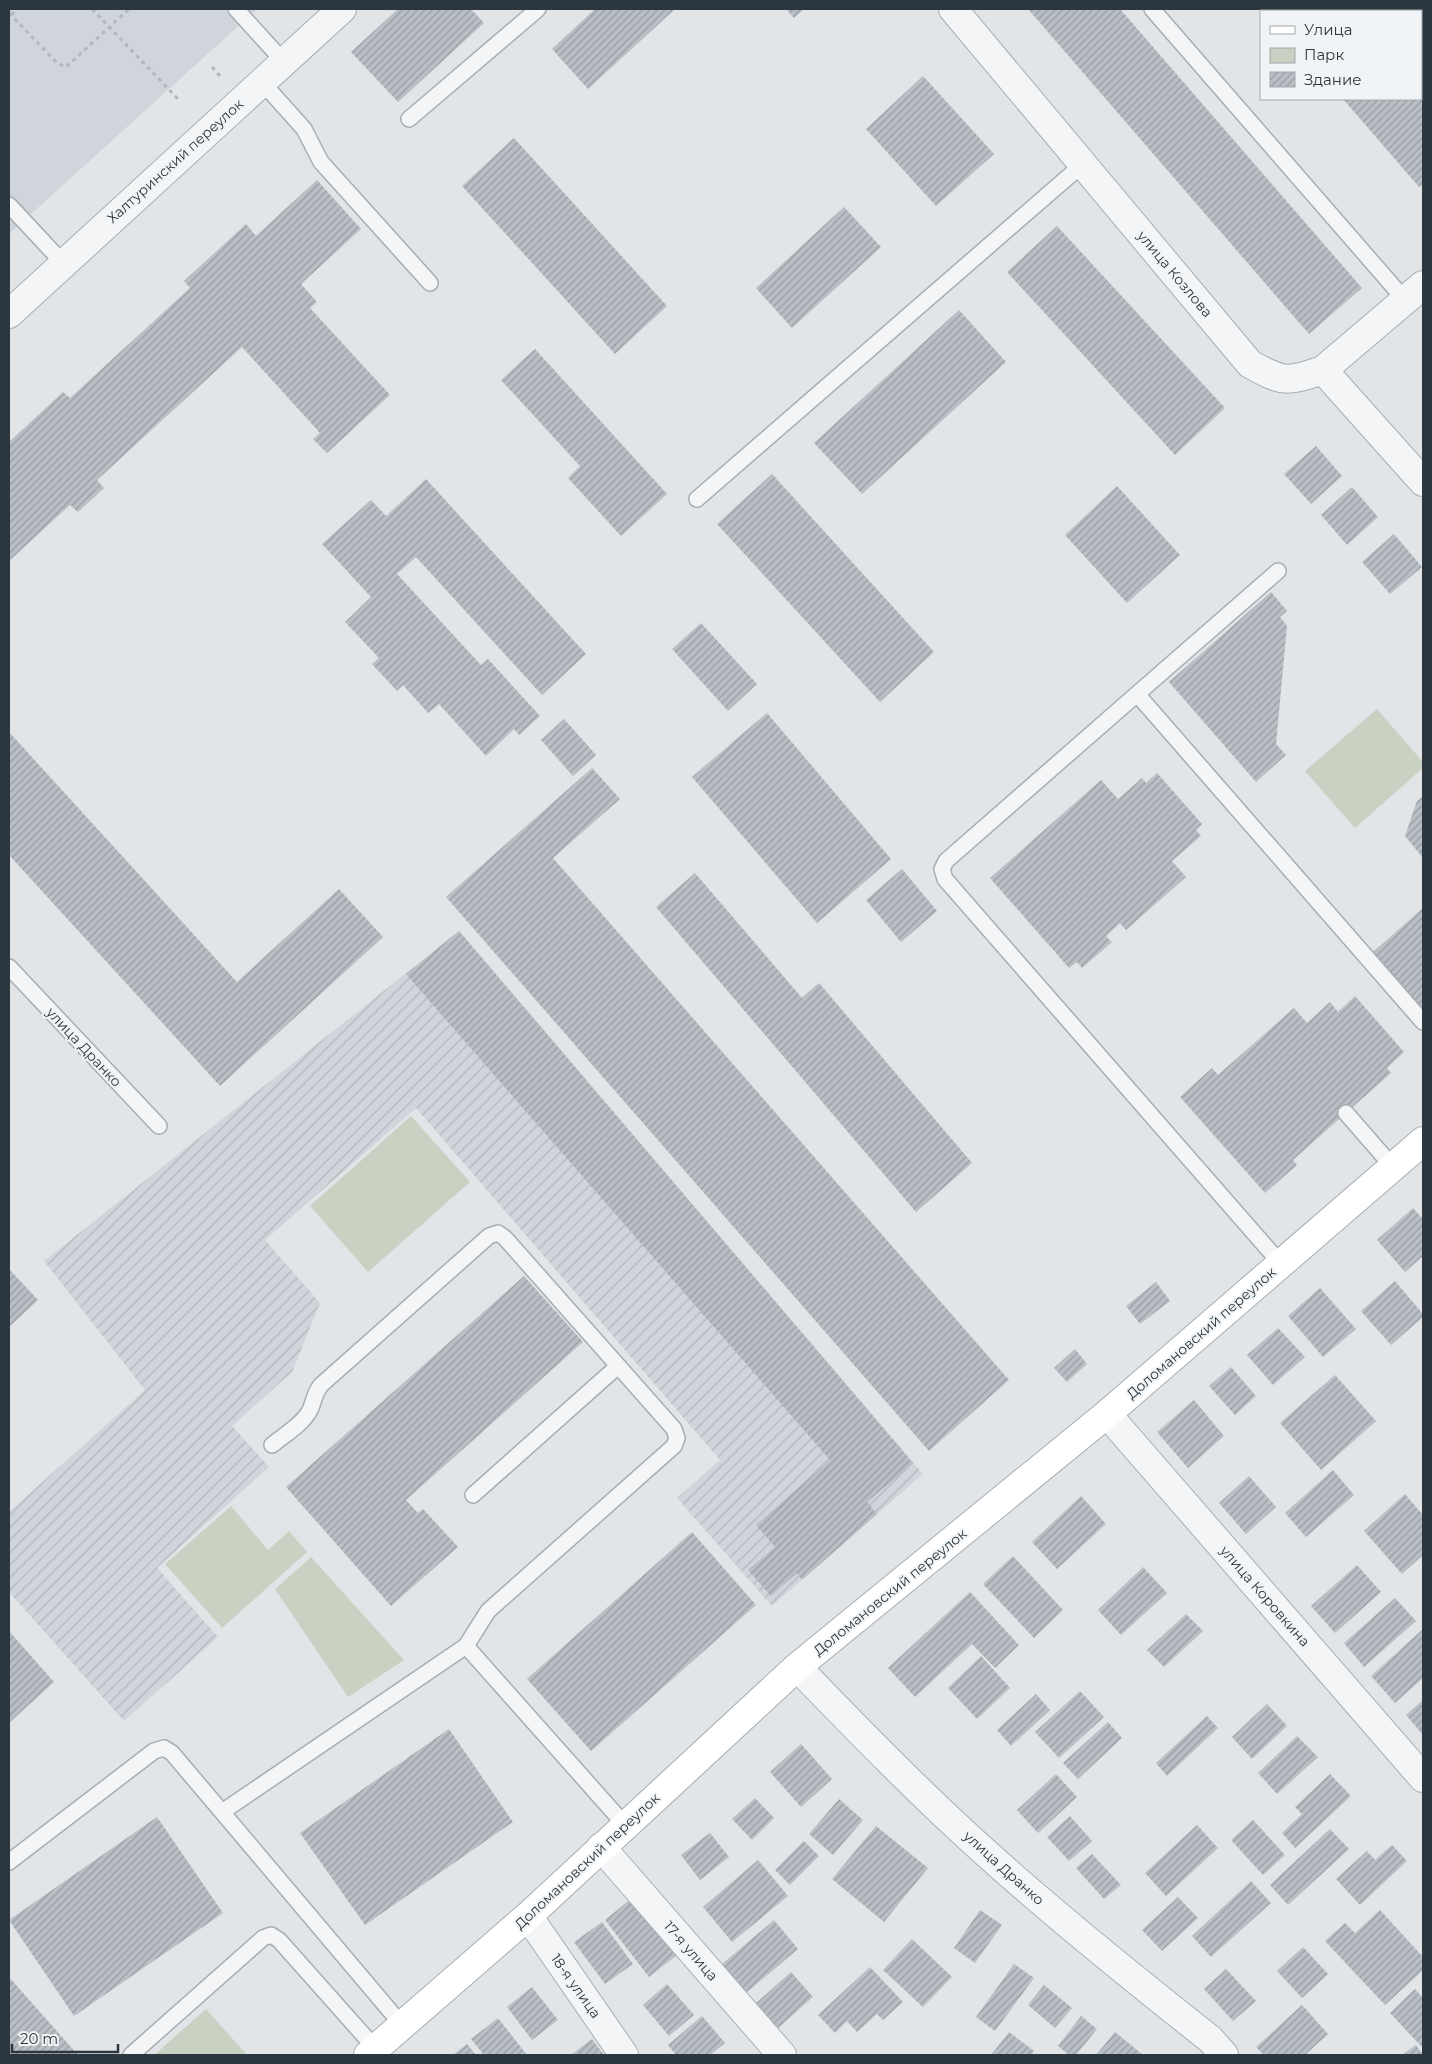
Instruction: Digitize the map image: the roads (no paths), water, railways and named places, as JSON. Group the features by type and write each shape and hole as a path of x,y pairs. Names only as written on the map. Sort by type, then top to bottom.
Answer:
{"street":[{"name":"Халтуринский переулок","path":"9,314 342,9"},
{"name":"улица Козлова","path":"954,9 1250,364 1275,378 1293,380 1323,370"},
{"path":"1414,293 1323,370 1423,482"},
{"name":"Доломановский переулок","path":"372,2052 528,1916 797,1667 1107,1414 1423,1142"},
{"name":"улица Коровкина","path":"1107,1414 1423,1778"},
{"name":"улица Дранко","path":"797,1667 884,1757 986,1853 1097,1949 1210,2040 1224,2055"},
{"name":"17-я улица","path":"601,1847 782,2055"},
{"name":"18-я улица","path":"528,1916 624,2055"}],"lane":[{"path":"236,9 284,62"},
{"path":"409,119 538,9"},
{"path":"1152,9 1414,293"},
{"path":"262,82 304,129 321,162 430,284"},
{"path":"697,499 1083,164"},
{"path":"9,205 64,264"},
{"path":"1278,571 946,862 942,869 945,879 1281,1264"},
{"path":"1136,694 1423,1022"},
{"name":"улица Дранко","path":"9,967 159,1126"},
{"path":"1346,1113 1393,1167"},
{"path":"222,1812 466,1646 488,1611 674,1446 677,1438 674,1429 505,1238 498,1233 489,1236 321,1385 314,1393 310,1409 305,1416 272,1445"},
{"path":"472,1495 618,1366"},
{"path":"466,1646 625,1825"},
{"path":"9,1862 154,1751 164,1748 172,1753 402,2025"},
{"path":"131,2055 263,1938 272,1935 279,1940 372,2052"}]}
